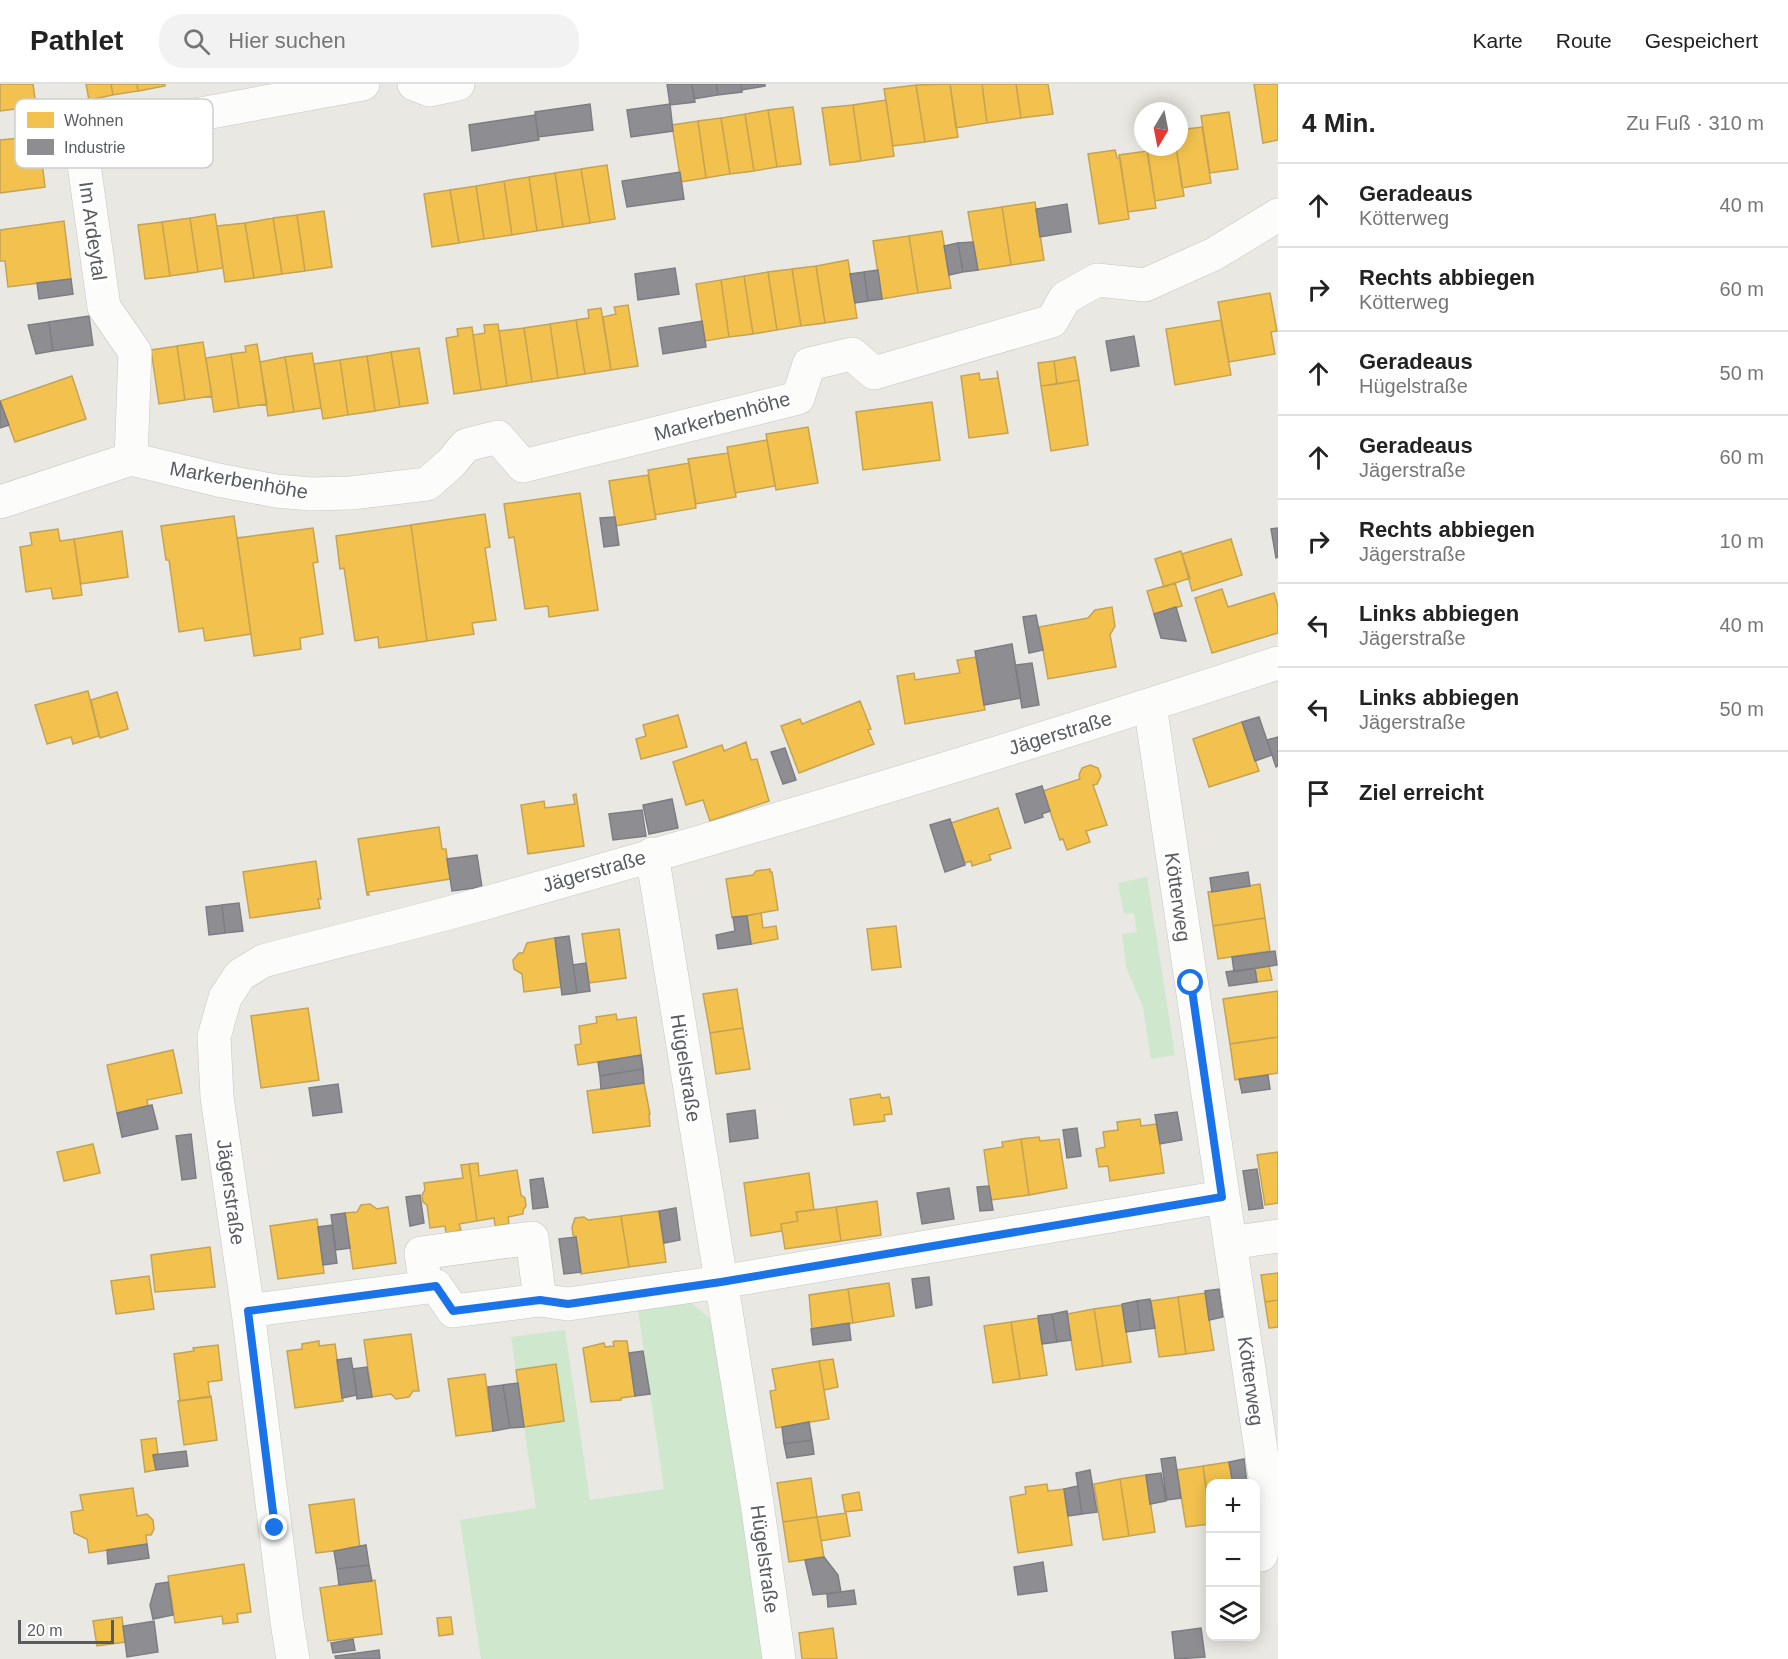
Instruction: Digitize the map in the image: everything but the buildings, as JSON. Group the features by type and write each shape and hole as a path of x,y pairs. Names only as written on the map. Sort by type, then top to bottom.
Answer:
{"street":[{"name":"Im Ardeytal","path":"213,112 363,84"},
{"path":"414,84 429,90 458,84"},
{"name":"Im Ardeytal","path":"84,168 104,307 135,352 130,459"},
{"name":"Markerbenhöhe","path":"130,459 218,480 311,494 351,493 427,484 451,463 466,445 498,437 523,466 798,398 809,364 852,354 874,373 1052,321 1065,298 1097,280 1145,285 1214,254 1278,215"},
{"path":"0,502 130,459"},
{"name":"Jägerstraße","path":"293,1659 248,1311 217,1097 214,1037 225,998 240,975 263,961 488,903 821,807 1278,663"},
{"name":"Kötterweg","path":"1150,705 1271,1518 1261,1555"},
{"name":"Hügelstraße","path":"652,854 757,1503 779,1659"},
{"path":"248,1311 436,1286 453,1311 540,1300 568,1304 957,1244 1222,1197"},
{"path":"1230,1243 1278,1236"},
{"path":"426,1287 422,1254 532,1238 540,1300"}],"green space":[{"path":"1147,877 1175,1055 1151,1059 1143,1007 1126,967 1122,934 1137,932 1134,913 1124,914 1118,883"},
{"path":"690,1302 709,1318 722,1346 765,1659 481,1659 460,1520 536,1508 511,1337 565,1330 590,1500 664,1489 638,1310"}],"route":[{"path":"275,1528 248,1311 436,1286 453,1311 540,1300 568,1304 957,1244 1222,1197 1191,983"}]}
